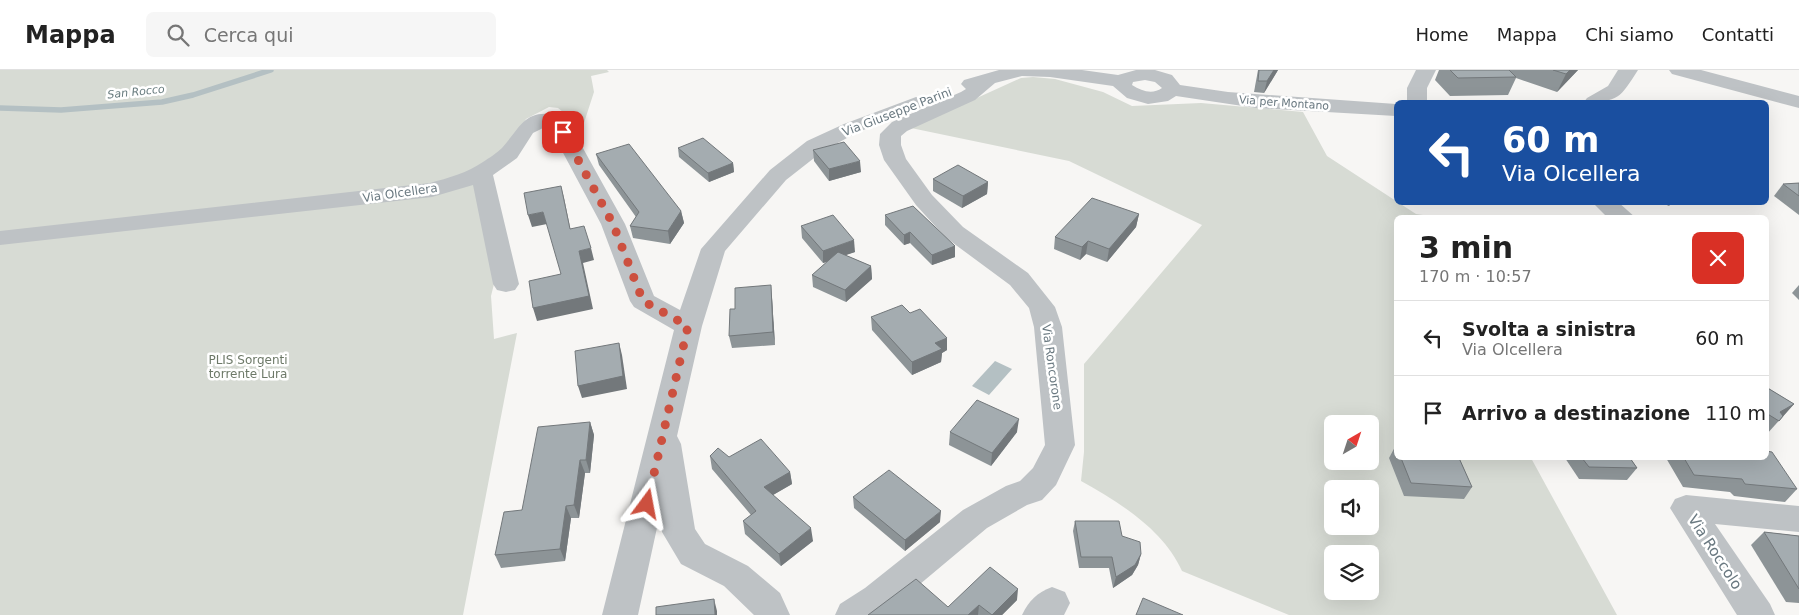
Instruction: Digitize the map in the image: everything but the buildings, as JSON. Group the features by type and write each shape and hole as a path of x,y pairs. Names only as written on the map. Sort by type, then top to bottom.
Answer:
{"street":[{"name":"Via Giuseppe Parini","path":"620,615 688,326 713,249 778,175 815,146 851,128 989,78 1022,70 1050,71 1122,82"},
{"path":"1417,100 1417,88 1426,70"},
{"path":"1598,100 1615,90 1628,70"},
{"path":"1679,70 1799,102"},
{"path":"1158,73 1171,84 1172,89 1169,94 1160,97 1138,96 1123,87 1122,82 1126,78 1134,75 1158,73"},
{"name":"Via Roncorone","path":"853,615 877,599 975,519 1017,495 1031,491 1046,476 1060,445 1048,327 1042,308 1033,294 1019,279 948,226 924,200 894,160 890,145 891,134 901,125 958,102 984,86 989,78"},
{"name":"Via per Montano","path":"1172,89 1203,96 1272,103 1394,110"},
{"name":"Via Olcellera","path":"0,238 432,190 481,172 509,153 526,129 544,119 553,120 563,132 613,224 643,301 688,326"},
{"path":"481,172 506,284"},
{"path":"1607,205 1620,215"},
{"path":"664,430 679,532 693,554 736,576 768,604 772,615"},
{"name":"Via Roccolo","path":"1756,615 1686,508 1799,519"}],"green space":[{"name":"PLIS Sorgenti torrente Lura","path":"0,70 607,70 609,72 591,76 594,92 580,135 571,136 563,112 558,108 549,107 526,119 508,148 482,164 495,280 491,296 494,339 517,333 463,615 0,615"},
{"path":"1033,77 1055,79 1103,92 1132,106 1201,103 1303,112 1327,156 1394,200 1394,205 1402,205 1416,214 1423,215 1394,215 1394,460 1532,460 1617,615 1289,615 1182,571 1174,556 1152,530 1125,508 1081,481 1084,452 1084,364 1202,225 1069,161 911,128 1021,78"}],"shaded area":[{"path":"995,361 1012,369 989,395 972,386"}],"waterway":[{"name":"San Rocco","path":"0,108 61,110 162,102 193,95 271,70"}],"route":[{"path":"563,132 613,224 643,301 688,326 647,504"}]}
